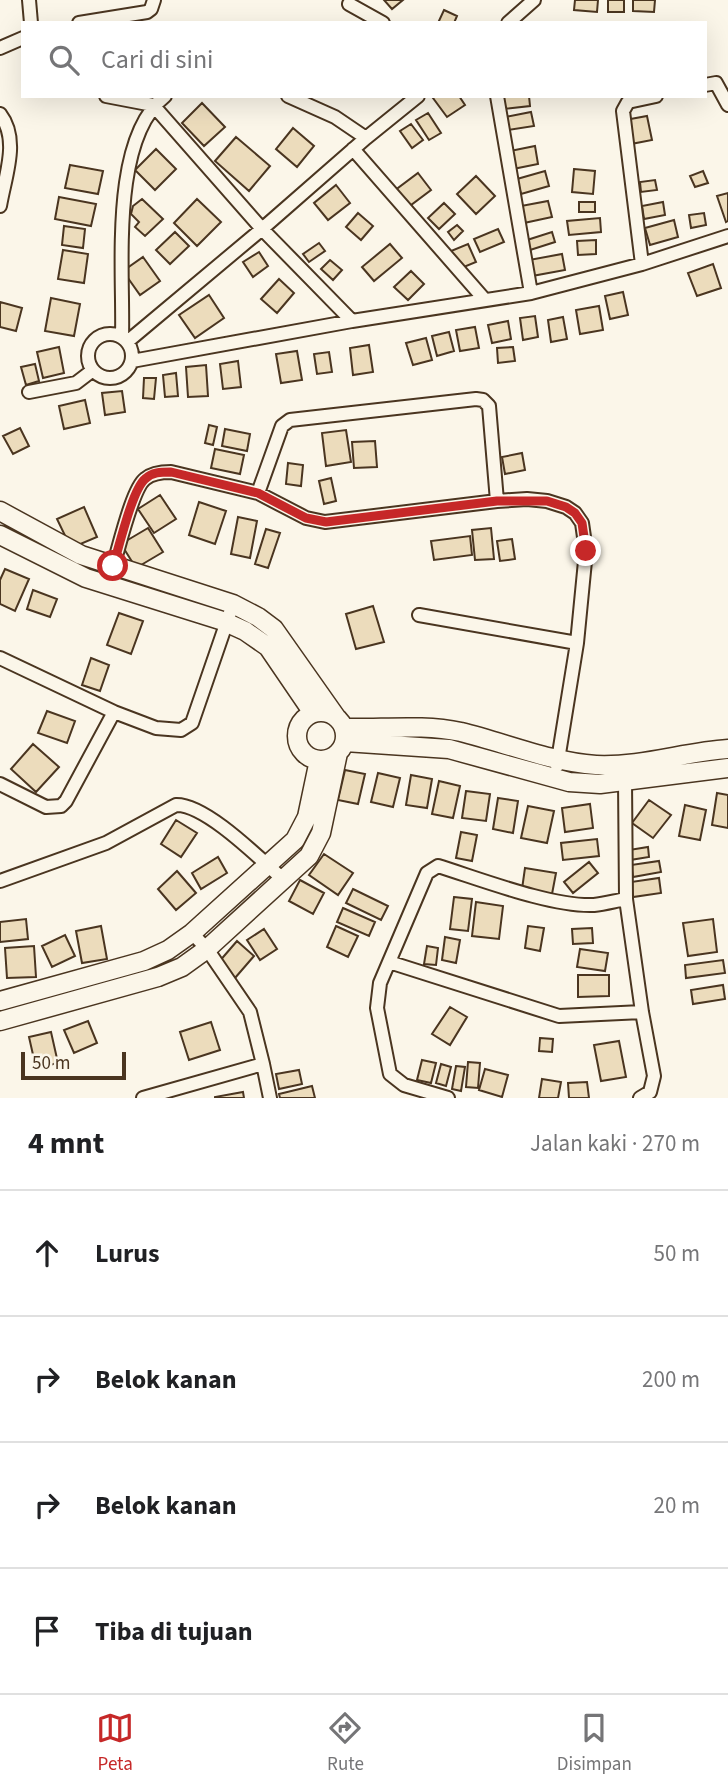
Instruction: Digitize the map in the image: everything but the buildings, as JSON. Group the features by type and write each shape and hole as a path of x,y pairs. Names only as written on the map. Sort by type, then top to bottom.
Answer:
{"street":[{"path":"29,0 31,21"},
{"path":"91,21 146,12 151,9 155,0"},
{"path":"510,21 534,0"},
{"path":"349,4 379,21"},
{"path":"0,48 21,39"},
{"path":"707,85 716,83 728,105"},
{"path":"116,98 153,105 262,229 352,321"},
{"path":"125,339 108,333 95,338 88,350 89,364 93,370 105,377 118,376 129,368 132,361 131,348 125,339 120,253 126,191 139,132 153,105 162,98"},
{"path":"292,98 335,117 366,138"},
{"path":"125,339 262,229 416,98"},
{"path":"497,98 531,293"},
{"path":"642,264 623,111 628,102 647,98"},
{"path":"0,114 6,122 12,141 0,206"},
{"path":"353,149 485,300"},
{"path":"132,361 352,321 531,293 642,264 728,236"},
{"path":"29,392 76,383 93,370"},
{"path":"258,493 282,426 290,420 477,398 489,406 497,501"},
{"path":"113,566 137,487 149,476 159,472 171,472 258,493 306,518 326,522 497,501 547,501 566,507 575,513 582,523 586,551 577,643 554,780"},
{"path":"0,512 62,546 113,566 233,604 258,617 274,629 341,735 321,833 309,856 207,949 183,967 158,977 0,1021"},
{"path":"0,535 86,578 226,622 246,631 268,647 313,713"},
{"path":"0,658 114,712 164,730 181,730 192,723 233,604"},
{"path":"419,615 577,643"},
{"path":"0,784 46,807 61,806 114,712"},
{"path":"341,735 333,757 319,760 307,755 297,739 299,726 313,713 321,712 341,735 449,749 554,780 586,784 728,768"},
{"path":"341,735 427,727 459,732 558,759 596,765 728,749"},
{"path":"0,1001 144,961 168,950 192,933 295,839 307,817 319,760"},
{"path":"625,781 626,899 654,1076 650,1092 640,1098"},
{"path":"0,881 106,843 176,805 197,810 218,824 284,880"},
{"path":"448,1098 404,1085 390,1074 377,1008 380,983 427,873 438,866 551,900 574,904 594,905 626,899"},
{"path":"192,933 207,949 250,1012 270,1098"},
{"path":"389,962 559,1016 642,1012"},
{"path":"143,1098 263,1064"}],"route":[{"path":"113,566 137,487 143,480 159,472 171,472 258,493 306,518 326,522 497,501 547,501 575,513 582,523 586,551"}]}
